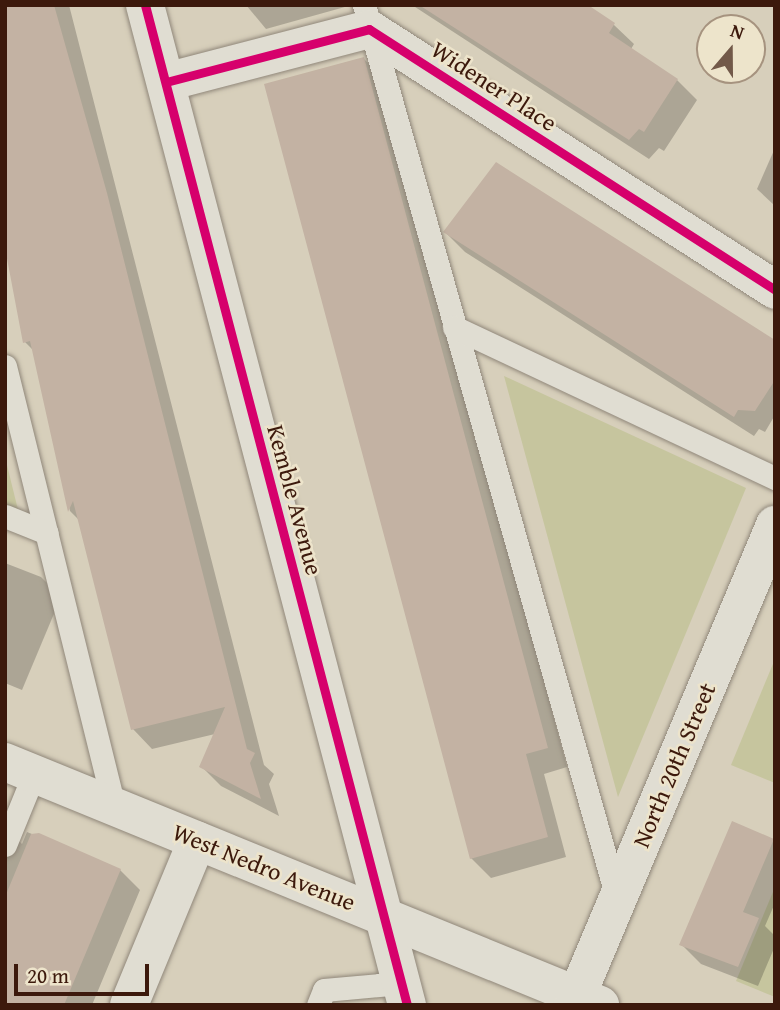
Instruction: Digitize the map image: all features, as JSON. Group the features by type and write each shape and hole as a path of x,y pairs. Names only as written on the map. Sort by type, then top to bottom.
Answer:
{"street":[{"name":"Kemble Avenue","path":"145,5 404,994"},
{"path":"166,82 366,17"},
{"name":"Widener Place","path":"366,17 775,290"},
{"name":"North 20th Street","path":"583,1002 617,898 775,525"},
{"name":"West Nedro Avenue","path":"20,768 384,914 583,1002"},
{"path":"129,1005 197,841"}],"lane":[{"path":"366,17 617,898"},
{"path":"454,327 775,478"},
{"path":"5,366 114,807"},
{"path":"5,516 47,533"},
{"path":"5,845 20,768"},
{"path":"318,1005 324,990 404,994"}],"green space":[{"path":"504,376 746,488 618,797"},
{"path":"5,457 20,518 5,512"},
{"path":"775,659 775,783 731,765"},
{"path":"775,887 775,997 736,981"}],"building":[{"path":"5,5 54,5 107,193 247,749 255,753 250,763 261,799 199,767 225,707 131,730 73,501 68,512 30,341 23,343 5,248"},
{"path":"419,5 588,5 615,23 609,33 678,79 644,132 639,129 629,140"},
{"path":"364,57 548,748 526,754 548,837 470,859 264,84"},
{"path":"496,162 775,340 775,380 755,411 738,410 734,417 443,232"},
{"path":"732,821 774,839 743,912 759,918 738,967 679,945"},
{"path":"39,833 121,869 64,1005 5,1005 5,897 31,834"}],"cycle path":[{"path":"145,5 407,1005"},
{"path":"166,82 369,29 775,290"}]}
